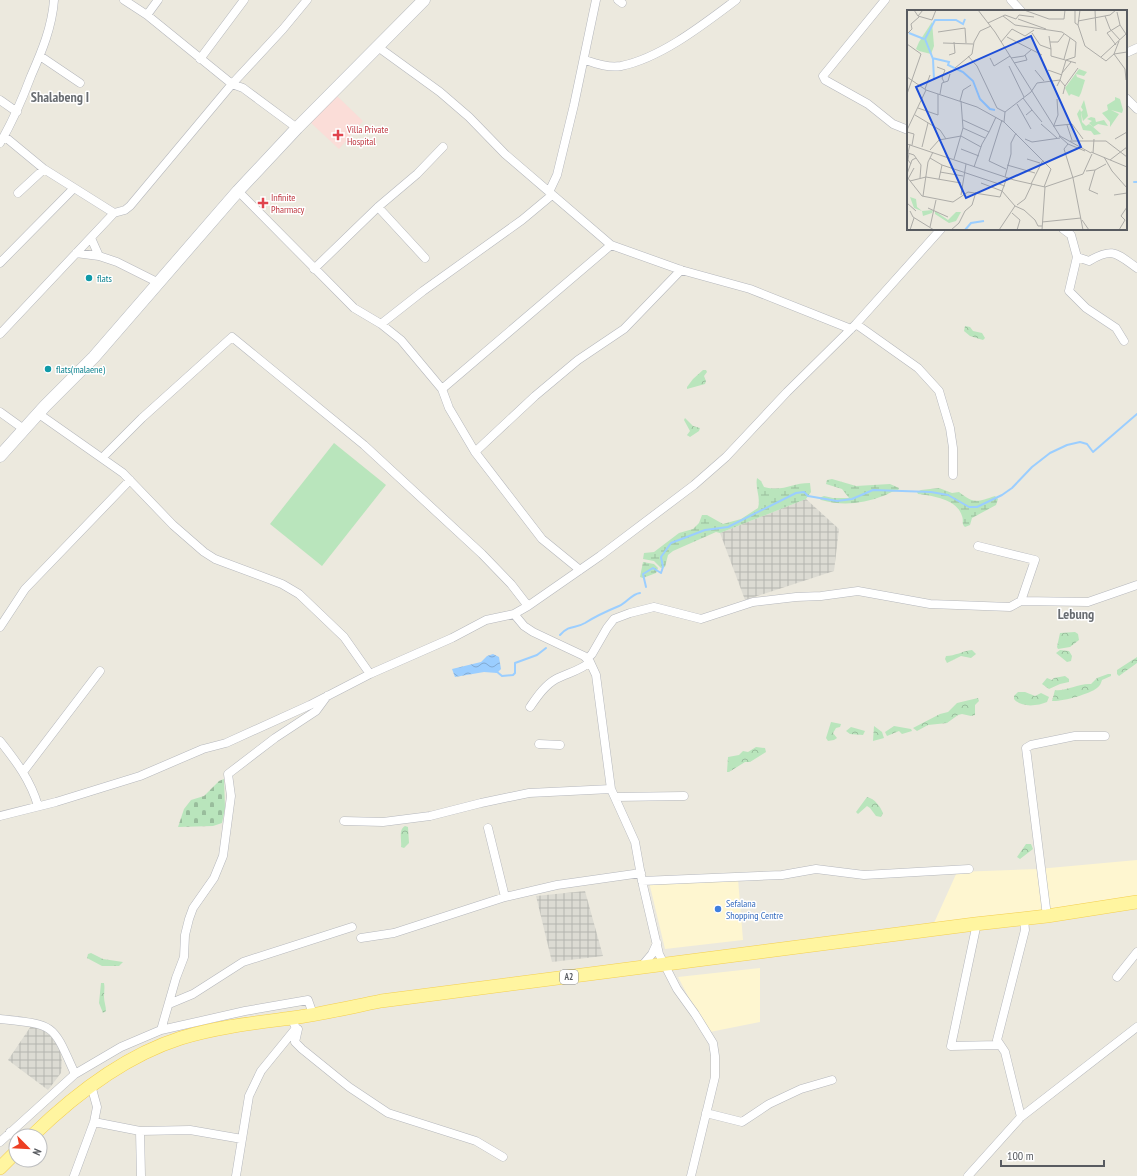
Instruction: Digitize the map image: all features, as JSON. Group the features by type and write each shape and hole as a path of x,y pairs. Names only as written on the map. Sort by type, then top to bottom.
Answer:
{"main road":[{"path":"0,456 94,357 238,192 297,128 424,0"},
{"name":"A2","path":"41,1128 91,1085 133,1059 181,1038 231,1026 294,1023 313,1014 381,1001 977,923 1047,916 1137,902"},
{"path":"0,1168 8,1160"}],"street":[{"path":"54,0 52,20 40,56 17,112 2,140 44,169 114,213"},
{"path":"124,0 147,16 232,84 248,91 297,128"},
{"path":"147,16 158,0"},
{"path":"200,59 244,0"},
{"path":"0,334 114,213 125,210 130,206 232,84 283,30 307,0"},
{"path":"381,324 423,291 522,220 550,193 557,175 585,60 596,0"},
{"path":"585,60 603,66 621,66 649,56 681,39 736,0"},
{"path":"885,0 823,76 826,80 868,104 893,124 907,130"},
{"path":"1011,0 1020,10"},
{"path":"378,47 440,92 550,193 611,245 681,270 750,289 854,326 918,368 939,391 950,428 953,448 953,475"},
{"path":"1127,53 1137,48"},
{"path":"40,56 80,83"},
{"path":"1127,99 1137,109"},
{"path":"0,100 17,112"},
{"path":"314,269 378,207 417,174 443,147"},
{"path":"18,193 44,169"},
{"path":"0,263 74,188"},
{"path":"238,192 354,308 381,324 402,340 442,389 449,408 476,452 542,539 580,570"},
{"path":"378,207 425,258"},
{"path":"0,816 140,776 203,749 226,743 370,674 452,638 486,620 514,614 528,606 580,570 708,473 741,443 787,392 854,326 940,230"},
{"path":"1064,230 1071,235 1077,257 1068,291 1086,308 1116,328 1124,341"},
{"path":"91,238 99,256"},
{"path":"442,389 611,245"},
{"path":"1077,257 1089,261 1104,252 1114,253 1137,268"},
{"path":"76,253 99,256 117,262 159,283"},
{"path":"476,452 535,396 578,360 624,329 681,270"},
{"path":"102,458 142,418 232,337 364,445 482,554 511,584 528,606"},
{"path":"0,412 25,430"},
{"path":"39,414 102,458 130,480 173,525 215,559 282,584 299,594 344,637 370,674"},
{"path":"0,626 25,589 130,480"},
{"path":"978,546 1035,560 1021,601"},
{"path":"530,707 548,685 585,667 614,619 654,607 701,619 753,602 796,597 822,596 858,591 930,604 1010,607 1021,601 1088,602 1137,585"},
{"path":"514,614 524,626 533,632 575,651 589,661 596,675 613,793 635,842 641,877 663,964 677,989 713,1043 715,1056 715,1077 691,1176"},
{"path":"23,772 100,671"},
{"path":"161,1030 176,978 184,957 185,935 189,919 193,908 214,878 223,856 231,796 228,774 275,738 316,711 328,695"},
{"path":"1047,916 1026,748 1031,745 1076,736 1105,736"},
{"path":"0,741 23,772 35,795 38,806"},
{"path":"539,744 546,746 560,745"},
{"path":"344,821 383,822 430,816 529,793 613,793 684,796"},
{"path":"488,828 505,898"},
{"path":"361,938 394,933 505,898 557,885 641,877 782,875 816,869 864,875 969,870"},
{"path":"1021,1117 1005,1052 997,1040 1025,930 1024,919"},
{"path":"977,923 951,1046 999,1045"},
{"path":"169,1004 193,994 243,962 352,927"},
{"path":"640,968 652,954 657,943"},
{"path":"1117,977 1137,952"},
{"path":"14,1128 75,1074 121,1047 161,1030 244,1011 308,1000 313,1014"},
{"path":"0,1019 45,1025 52,1030 60,1040 75,1074"},
{"path":"236,1176 249,1096 261,1071 294,1023 298,1029 295,1042 368,1101 388,1113 476,1141 503,1157"},
{"path":"968,1176 1021,1117 1136,1029"},
{"path":"706,1113 742,1122 769,1104 801,1089 832,1080"},
{"path":"74,1176 94,1122 97,1107 91,1085"},
{"path":"94,1122 140,1131 190,1130 242,1139"},
{"path":"140,1131 142,1176"},
{"path":"0,1142 8,1134"}],"shaded area":[{"name":"Villa Private Hospital","path":"337,96 363,121 339,149 310,122"},
{"path":"806,499 839,529 834,571 745,600 720,533"},
{"path":"1137,860 1137,898 934,923 957,872 1038,869"},
{"path":"738,879 743,940 665,949 649,882"},
{"path":"585,891 603,956 552,962 536,896"},
{"path":"760,968 760,1022 710,1032 678,977"},
{"path":"31,1026 47,1032 57,1043 60,1050 62,1062 61,1073 48,1090 8,1060"}],"green space":[{"path":"965,326 970,327 973,331 982,333 985,338 983,340 970,336 964,331"},
{"path":"703,370 706,370 707,372 704,376 706,381 705,384 687,389 693,379"},
{"path":"685,418 693,426 700,428 699,431 690,437 687,435 690,431 684,420"},
{"path":"334,443 386,485 322,566 270,524"},
{"path":"757,478 761,481 764,487 771,488 782,488 803,483 810,483 811,492 806,499 720,533 716,532 673,551 668,555 665,567 661,568 654,561 643,559 644,553 654,552 679,533 693,529 699,523 702,515 707,515 723,524 741,519 758,508 759,500"},
{"path":"832,479 856,486 890,484 899,488 898,491 875,499 860,502 837,503 821,500 819,498 824,496 833,498 849,498 842,489 826,484 827,480"},
{"path":"939,488 952,493 959,492 968,499 976,501 995,496 998,499 996,505 972,518 970,525 965,527 963,525 963,519 959,510 950,502 944,499 918,494 917,492 921,490"},
{"path":"643,562 654,564 658,568 656,573 643,578 640,577"},
{"path":"1075,632 1078,634 1079,640 1070,647 1058,649 1057,647 1060,633"},
{"path":"972,650 976,654 971,658 961,656 947,663 945,659 946,656"},
{"path":"1060,650 1069,651 1072,656 1071,661 1067,662 1056,653"},
{"path":"1137,657 1137,663 1119,676 1117,674 1117,670"},
{"path":"1111,674 1111,676 1102,680 1099,686 1093,690 1068,699 1052,701 1055,690 1063,690 1091,684 1097,678"},
{"path":"1065,676 1069,679 1069,682 1049,689 1042,684 1047,678 1052,680 1054,678"},
{"path":"1018,692 1025,692 1035,696 1041,693 1049,697 1047,702 1034,705 1025,705 1014,699 1014,696"},
{"path":"978,698 979,701 975,705 975,715 958,715 947,723 928,725 917,731 913,728 940,714 948,712 957,703"},
{"path":"831,722 841,724 840,727 836,728 833,733 837,738 828,741 826,738"},
{"path":"874,726 882,732 884,738 873,741"},
{"path":"894,726 911,729 912,731 902,734 899,731 887,736 885,732"},
{"path":"851,727 865,731 863,735 850,734 846,731"},
{"path":"756,747 765,748 766,752 750,762 745,762 727,772 728,757 739,755 743,751 748,752"},
{"path":"224,779 225,808 222,823 213,826 178,827 184,809 191,800 204,796 219,781"},
{"path":"867,797 879,805 883,813 881,817 876,816 867,806 858,814 856,812"},
{"path":"405,826 408,827 409,843 404,848 401,847 401,835"},
{"path":"1026,844 1031,844 1033,849 1020,859 1017,857"},
{"path":"91,953 103,959 123,962 119,966 102,966 87,958 88,954"},
{"path":"101,983 104,983 106,1011 103,1013 99,1003"}],"water":[{"path":"493,654 499,657 501,669 497,673 484,672 455,677 452,669 481,662 487,656"}],"waterway":[{"path":"646,587 643,574 653,568 661,573 663,567 661,557 671,543 705,530 728,527 796,493 804,492 808,496 837,501 852,499 873,490 931,492 948,495 969,507 977,507 1002,495 1012,488 1032,467 1050,453 1067,445 1080,442 1087,444 1093,452 1137,414"},
{"path":"560,635 567,629 581,625 622,605 634,595 640,593"},
{"path":"496,671 502,676 513,675 515,673 515,663 537,655 546,648"}],"place":[{"name":"Villa Private Hospital","path":"338,135"},
{"name":"Infinite Pharmacy","path":"263,203"},
{"name":"flats","path":"89,278"},
{"name":"flats(malaene)","path":"48,369"},
{"name":"Sefalana Shopping Centre","path":"718,909"}],"district":[{"name":"Shalabeng I","path":"60,97"},
{"name":"Lebung","path":"1076,614"}]}
